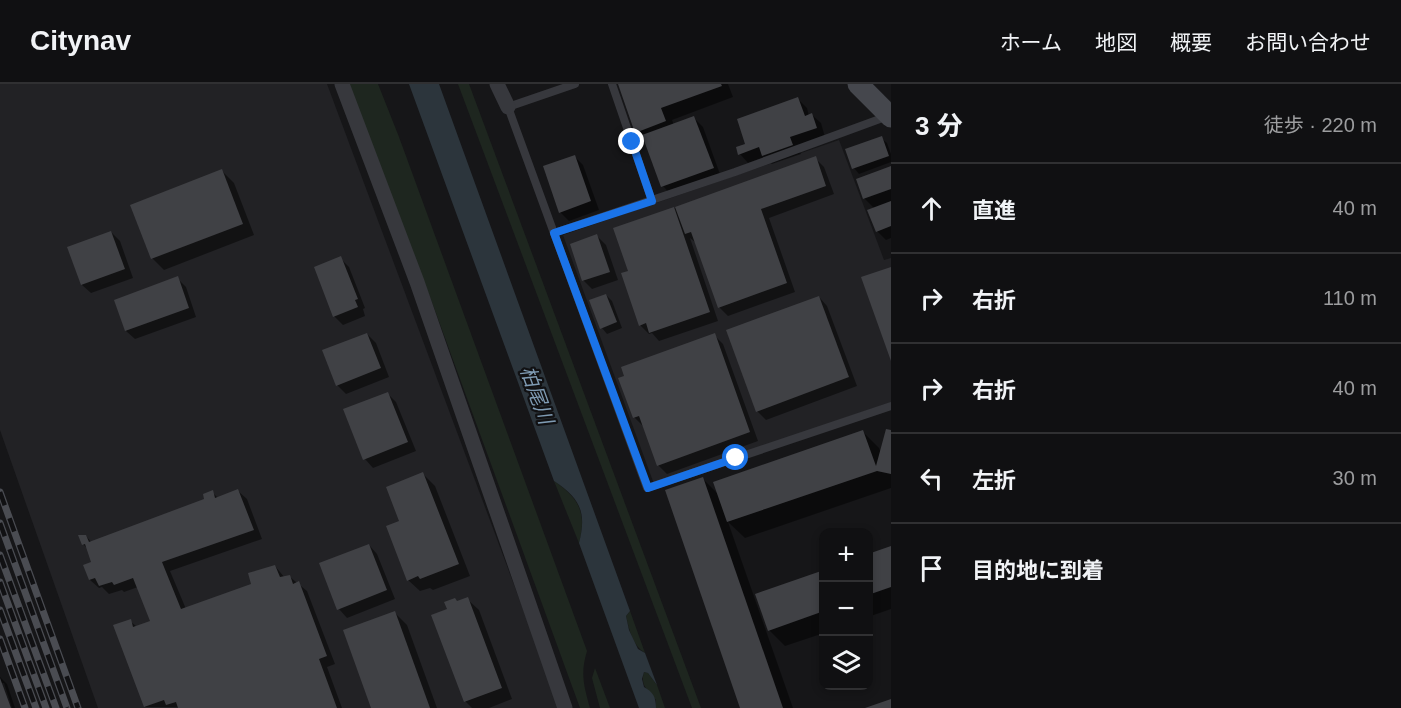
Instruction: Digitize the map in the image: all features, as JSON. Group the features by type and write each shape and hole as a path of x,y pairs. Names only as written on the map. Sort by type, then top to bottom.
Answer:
{"street":[{"path":"342,84 417,282 565,708"},
{"path":"497,84 508,107"},
{"path":"858,84 890,116"}],"lane":[{"path":"575,84 508,107 648,488 891,406"},
{"path":"612,84 652,201"},
{"path":"554,233 652,201 890,116"}],"shaded area":[{"path":"0,84 327,84 560,708 98,708 0,430"},
{"path":"348,84 378,84 399,137 587,651 584,680 590,708 580,708 433,305"},
{"path":"458,84 469,84 701,708 692,708"},
{"path":"839,140 884,260 891,258 891,402 654,484 563,235"},
{"path":"554,481 570,494 579,507 582,523 579,543"},
{"path":"630,611 645,653 637,646 630,632 626,616"},
{"path":"595,668 610,708 600,708 592,678"},
{"path":"644,672 648,673 657,685 665,708 656,708 656,700 644,684"}],"water":[{"name":"柏尾川","path":"409,84 439,84 630,611 626,616 629,630 638,649 645,653 657,685 648,673 644,672 642,679 644,687 653,695 656,708 639,708 579,543 582,523 579,507 570,494 554,481"}],"building":[{"path":"618,84 721,84 722,86 661,108 666,121 635,133"},
{"path":"798,97 805,116 812,113 817,128 790,137 793,145 762,156 759,147 738,155 736,147 745,144 737,119"},
{"path":"694,116 714,168 661,187 642,135"},
{"path":"882,136 889,156 852,169 845,149"},
{"path":"575,155 591,201 559,213 543,166"},
{"path":"816,156 826,186 761,209 787,283 718,308 691,232 685,234 675,207"},
{"path":"891,166 891,189 863,199 856,179"},
{"path":"222,169 243,224 151,259 130,205"},
{"path":"891,201 891,226 876,232 867,210"},
{"path":"674,207 710,312 649,333 646,323 639,326 621,273 628,271 613,228"},
{"path":"111,231 125,269 81,285 67,247"},
{"path":"597,234 610,272 582,281 570,244"},
{"path":"341,256 358,299 355,300 358,307 333,317 314,267"},
{"path":"891,267 891,361 861,277"},
{"path":"178,276 189,308 125,331 114,300"},
{"path":"606,294 617,322 600,329 589,300"},
{"path":"819,296 849,377 756,412 726,330"},
{"path":"367,333 381,368 336,386 322,350"},
{"path":"715,333 750,432 657,466 639,416 633,418 618,378 624,376 621,367"},
{"path":"388,392 408,442 363,460 343,409"},
{"path":"886,429 891,430 891,474 877,471 727,522 713,482 863,430 876,466"},
{"path":"423,472 459,564 420,579 418,576 407,581 386,526 399,521 386,487"},
{"path":"703,477 783,708 740,708 665,490"},
{"path":"238,489 254,530 162,562 181,609 251,584 248,573 275,565 280,577 290,575 293,584 299,581 327,656 319,659 337,708 178,708 176,702 166,705 164,700 144,707 113,625 131,619 133,627 150,621 133,578 114,585 112,582 99,586 95,578 89,580 83,565 91,562 85,544 82,545 78,535 86,535 89,542 204,499 203,494 213,490 215,498"},
{"path":"369,544 387,590 337,610 319,563"},
{"path":"891,546 891,587 873,593 873,582 873,552"},
{"path":"819,572 819,613 768,631 755,594"},
{"path":"468,597 502,688 464,702 431,615 447,609 444,602"},
{"path":"395,611 430,708 371,708 343,630"},
{"path":"0,678 11,708 0,708"},
{"path":"891,699 891,708 865,708"}],"railway":[{"path":"0,492 78,708"},
{"path":"0,523 67,708"},
{"path":"0,555 56,708"},
{"path":"0,582 46,708"},
{"path":"0,610 36,708"},
{"path":"0,639 25,708"}],"route":[{"path":"632,142 652,201 554,233 648,488 736,458"}]}
